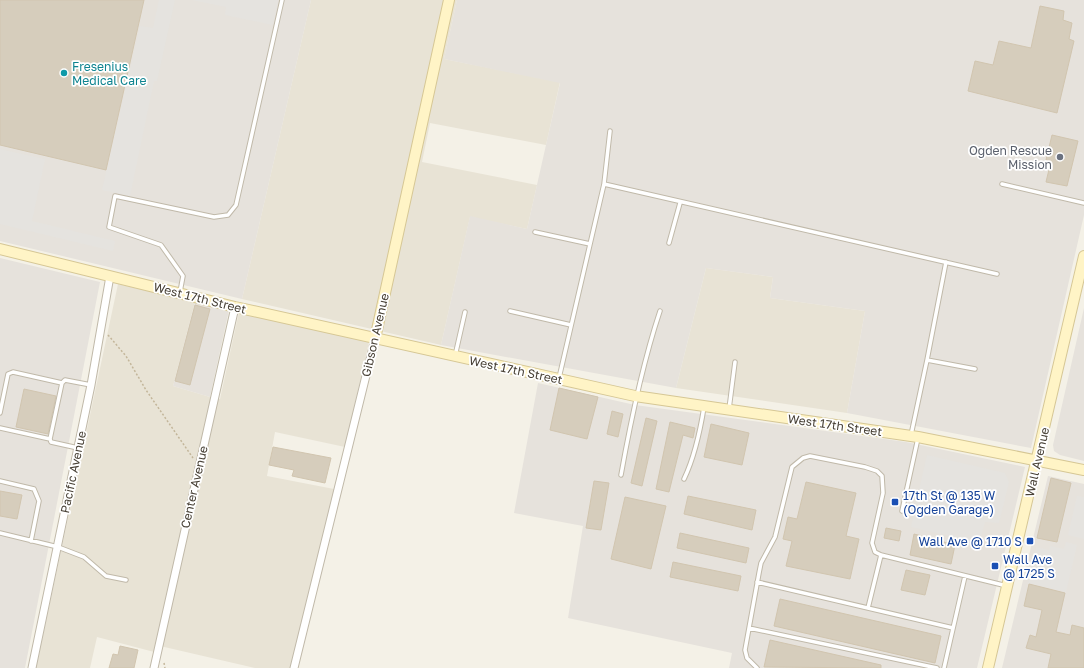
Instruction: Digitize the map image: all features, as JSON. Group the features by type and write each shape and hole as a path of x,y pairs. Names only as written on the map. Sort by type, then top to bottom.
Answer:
{"street":[{"name":"Gibson Avenue","path":"294,668 375,339 446,0"},
{"name":"West 17th Street","path":"0,250 235,307 635,396 914,436 1037,462 1057,464 1084,470"},
{"name":"Wall Avenue","path":"988,668 1084,256"},
{"name":"Pacific Avenue","path":"32,668 91,385 110,276"},
{"name":"Center Avenue","path":"154,668 235,307"}],"lane":[{"path":"179,293 183,276 161,245 109,227 116,196 214,217 228,215 236,205 282,0"},
{"path":"558,379 604,184 610,131"},
{"path":"604,184 680,203 998,274"},
{"path":"1002,184 1084,203"},
{"path":"669,243 680,203"},
{"path":"535,232 590,244"},
{"path":"902,511 927,360 946,262"},
{"path":"510,311 571,325"},
{"path":"620,475 635,396 646,351 660,311"},
{"path":"455,356 466,312"},
{"path":"927,360 975,369"},
{"path":"729,409 735,362"},
{"path":"0,413 8,374 13,372 62,383 65,380 91,385"},
{"path":"50,440 62,383"},
{"path":"684,479 691,465 697,444 704,406"},
{"path":"0,428 78,448"},
{"path":"757,668 747,658 746,650 761,563 776,537 792,467 803,458 821,457 865,467 877,471 882,476 883,493 872,543 875,552 881,555 1008,586"},
{"path":"0,480 34,489 38,495 39,501 31,541"},
{"path":"0,533 58,547 84,557 106,576 126,580"},
{"path":"868,608 881,555"},
{"path":"944,668 964,576"},
{"path":"757,582 953,628"},
{"path":"749,628 937,668"}],"path":[{"path":"101,328 126,356 146,390 199,464"},
{"path":"164,662 165,668"}],"shaded area":[{"path":"0,0 311,0 242,299 0,241"},
{"path":"159,0 175,0 157,81 154,81 130,196 102,190 140,26 153,28"},
{"path":"192,0 278,0 273,25 225,15 226,7"},
{"path":"311,0 457,0 444,59 560,82 546,145 430,123 422,162 537,185 527,229 470,217 441,345 242,299"},
{"path":"457,0 1084,0 1084,215 1031,448 847,413 865,311 770,298 773,277 706,268 676,388 441,345 470,216 527,229 560,83 444,59"},
{"path":"0,149 45,159 32,221 115,241 113,251 0,224"},
{"path":"0,258 100,282 25,668 0,668"},
{"path":"706,268 773,277 770,298 865,311 847,413 676,388"},
{"path":"118,284 195,302 173,386 210,397 220,399 239,312 369,342 345,447 275,432 267,476 334,489 293,668 255,668 160,646 158,653 97,637 90,668 36,668"},
{"path":"195,302 229,310 210,397 173,386"},
{"path":"1084,308 1084,461 1060,455 1054,451 1053,445"},
{"path":"538,383 635,405 906,442 1025,467 977,668 729,668 732,653 568,618 583,526 514,513"},
{"path":"927,455 1005,473 1009,482 999,523 985,522 979,543 911,527"},
{"path":"1048,476 1084,484 1084,668 1002,668"},
{"path":"1077,496 1084,497 1084,539 1068,535"},
{"path":"1066,542 1077,545 1066,592 1028,583 1036,547 1049,550 1050,546 1064,549"}],"building":[{"name":"Fresenius Medical Care","path":"0,0 144,0 106,170 0,145"},
{"path":"1040,6 1064,11 1063,20 1072,23 1069,39 1074,41 1057,113 968,91 975,61 993,65 999,41 1031,48"},
{"path":"1052,135 1078,141 1067,186 1046,182 1051,161 1046,160"},
{"path":"195,305 210,309 190,385 175,381"},
{"path":"559,388 598,397 587,439 550,430"},
{"path":"24,389 56,396 48,434 16,427"},
{"path":"612,411 623,414 618,437 607,434"},
{"path":"646,418 657,421 642,486 631,483"},
{"path":"670,422 695,428 693,438 683,435 669,492 656,489"},
{"path":"711,424 749,433 742,465 704,457"},
{"path":"273,447 331,458 325,483 292,476 294,470 269,465"},
{"path":"1051,478 1071,483 1057,542 1037,538"},
{"path":"594,481 609,483 601,530 586,528"},
{"path":"806,482 856,493 846,536 859,539 850,579 786,566 792,541 783,539 788,517 797,519"},
{"path":"0,491 22,495 17,519 0,516"},
{"path":"688,496 756,510 752,530 684,514"},
{"path":"625,497 666,506 651,569 611,559"},
{"path":"886,528 901,531 899,541 884,538"},
{"path":"680,533 749,548 746,563 677,548"},
{"path":"914,534 955,545 951,564 910,555"},
{"path":"673,562 741,576 738,591 670,577"},
{"path":"906,570 930,575 925,595 901,590"},
{"path":"1029,584 1065,593 1056,632 1070,635 1072,625 1084,628 1084,668 1048,668 1051,654 1026,648 1030,635 1036,637 1042,610 1024,606"},
{"path":"780,599 941,636 935,663 774,626"},
{"path":"770,640 881,665 881,668 764,667"},
{"path":"120,646 138,650 134,668 109,668 113,654 118,655"}],"place":[{"name":"Fresenius Medical Care","path":"64,73"},
{"name":"Ogden Rescue Mission","path":"1060,157"},
{"name":"17th St @ 135 W (Ogden Garage)","path":"895,502"},
{"name":"Wall Ave @ 1710 S","path":"1030,541"},
{"name":"Wall Ave @ 1725 S","path":"995,566"}]}
